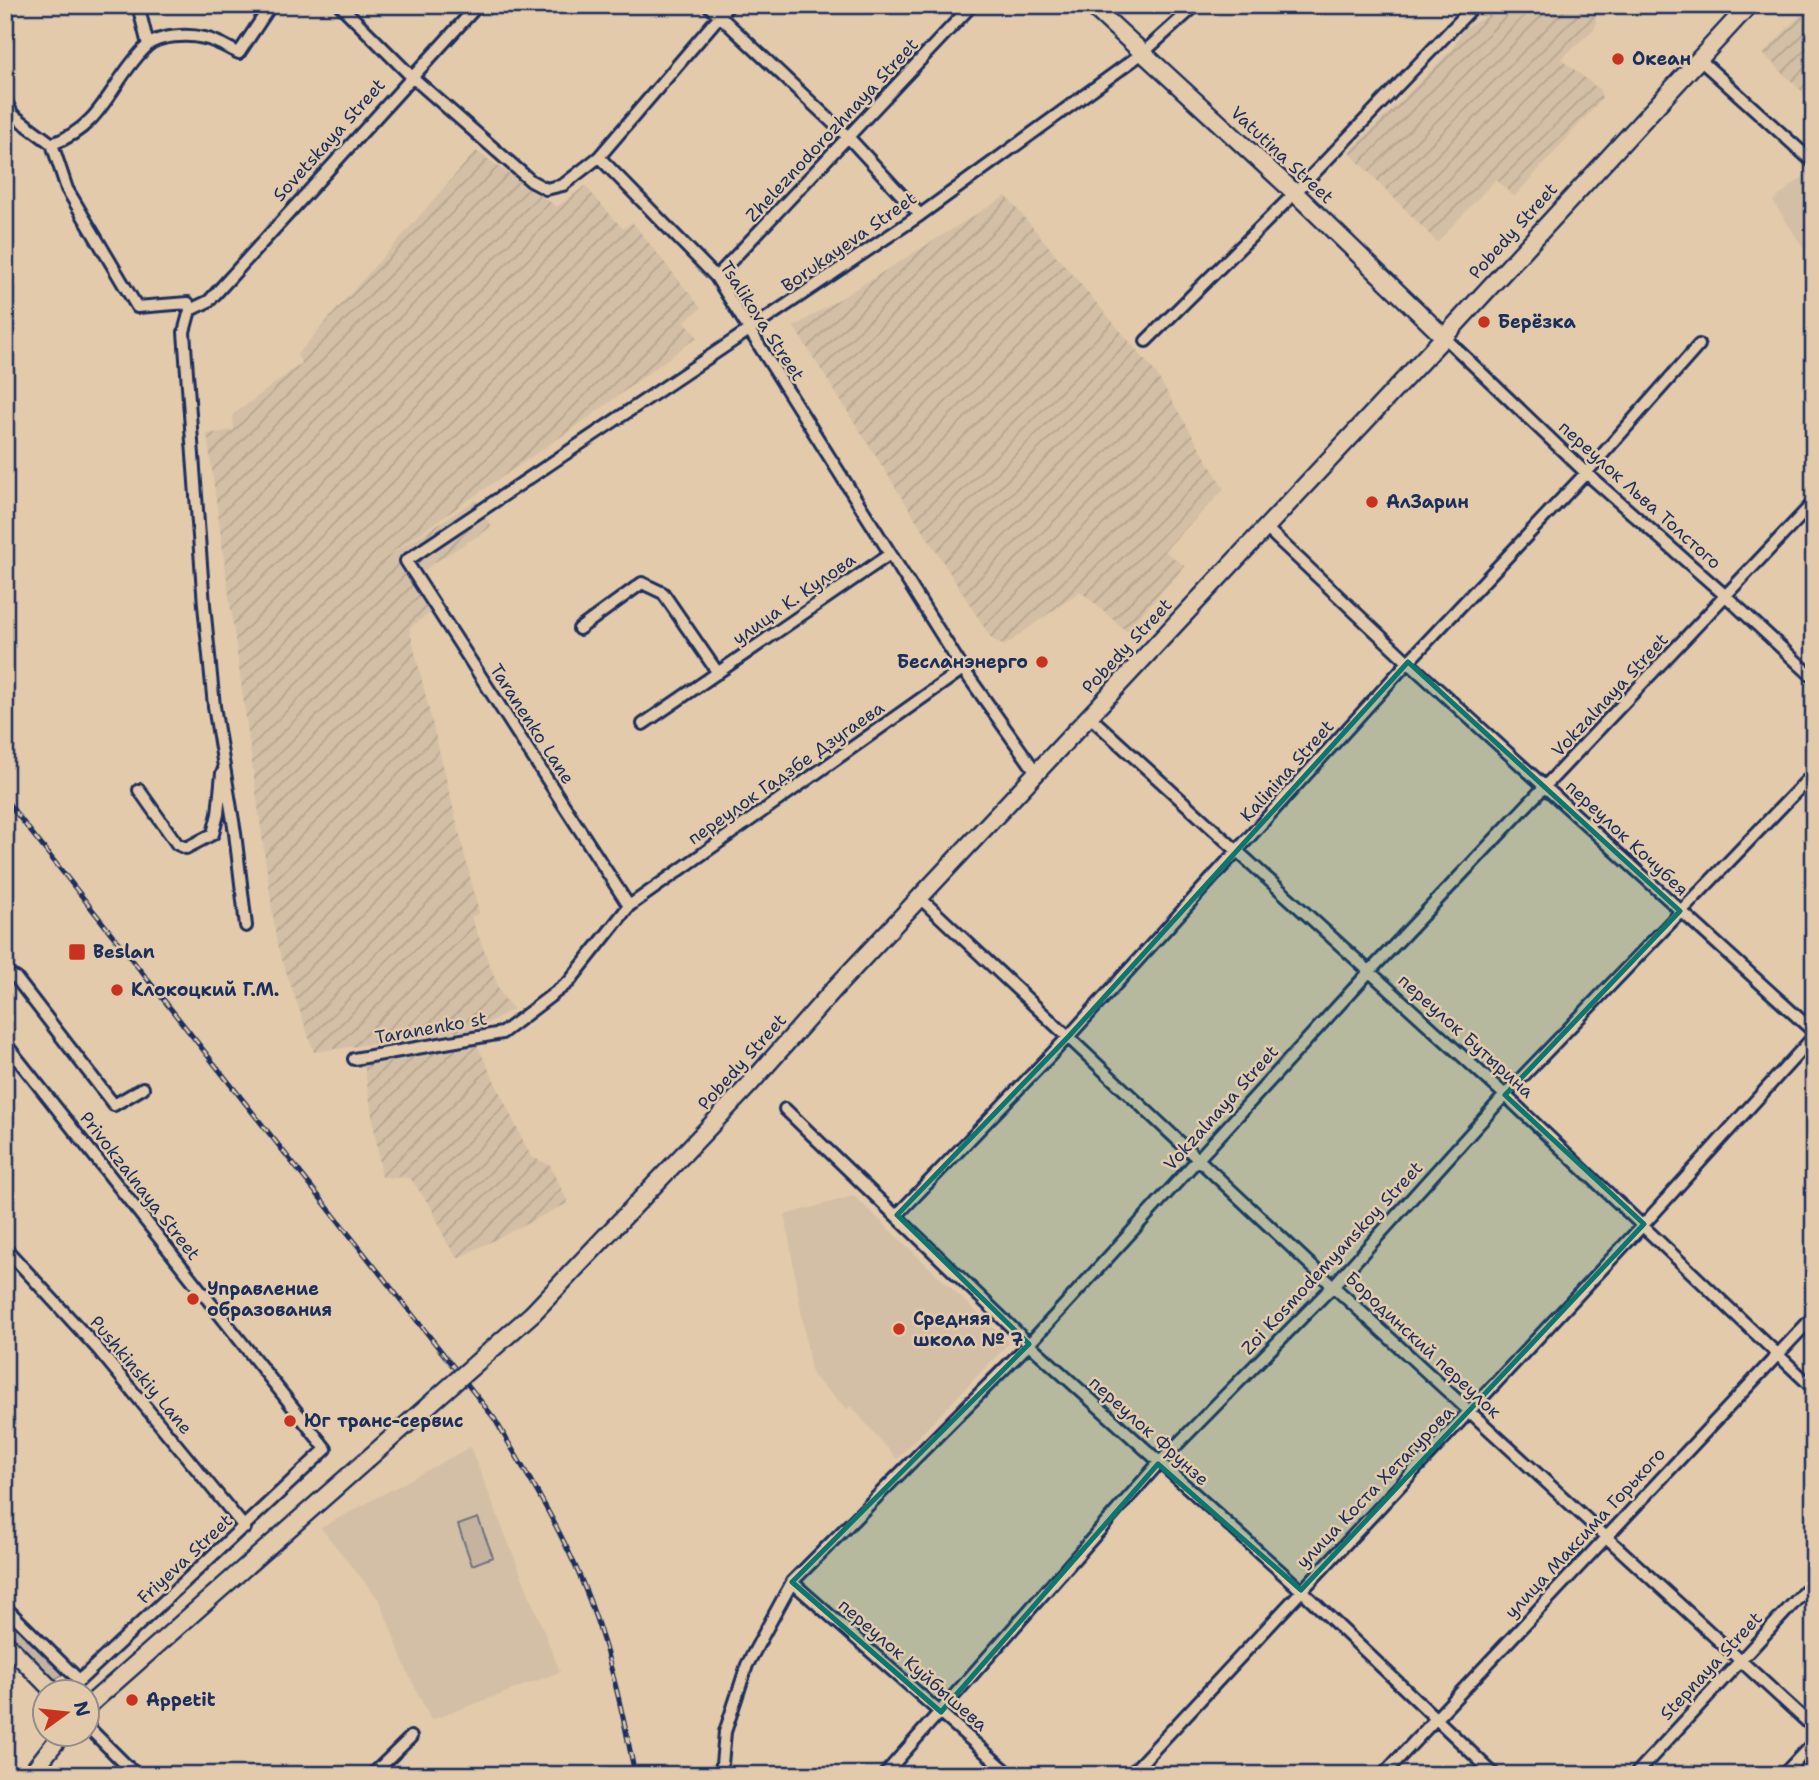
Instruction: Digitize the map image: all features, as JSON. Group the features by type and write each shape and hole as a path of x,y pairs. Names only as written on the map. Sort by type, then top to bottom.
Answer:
{"main road":[{"name":"Vatutina Street","path":"1091,5 1295,193 1444,337"},
{"name":"Pobedy Street","path":"102,1694 533,1313 750,1084 1036,772 1444,337 1749,5"},
{"path":"5,1643 40,1678"},
{"path":"30,1775 51,1748"}],"street":[{"path":"138,5 148,45"},
{"path":"52,144 65,140 94,119 148,45 163,38 204,37 239,53 271,5"},
{"path":"340,5 411,76 531,181 547,189 563,185 598,157 729,5"},
{"name":"Sovetskaya Street","path":"190,310 209,301 478,5"},
{"path":"708,5 850,139 920,215"},
{"name":"Zheleznodorozhnaya Street","path":"716,277 850,139 972,5"},
{"name":"Borukayeva Street","path":"406,561 750,332 920,215 1144,52 1196,5"},
{"path":"1146,341 1295,193 1475,5"},
{"path":"1699,59 1814,163"},
{"path":"5,100 13,115 52,144 67,188 137,307 188,303 190,310 184,332 191,454 214,706 246,926"},
{"name":"Tsalikova Street","path":"598,157 716,277 963,669 1036,772"},
{"name":"переулок Льва Толстого","path":"1444,337 1586,473 1814,678"},
{"name":"Kalinina Street","path":"897,1215 1069,1036 1408,662 1586,473 1699,345"},
{"name":"Vokzalnaya Street","path":"721,1775 725,1732 747,1665 792,1582 1029,1345 1370,971 1727,597 1814,502"},
{"name":"переулок Кочубея","path":"1264,526 1408,662 1814,1034"},
{"name":"улица К. Кулова","path":"643,724 890,554"},
{"name":"Taranenko Lane","path":"406,561 629,906"},
{"path":"579,629 642,583 663,593 718,673"},
{"name":"переулок Гадзбе Дзугаева","path":"629,906 963,669"},
{"name":"переулок Бутырина","path":"1089,716 1505,1095 1814,1388"},
{"path":"139,790 177,844 186,848 212,834 218,814 223,763"},
{"name":"Zoi Kosmodemyanskoy Street","path":"884,1775 1158,1464 1334,1286 1505,1095 1814,773"},
{"name":"Бородинский переулок","path":"920,898 1198,1160 1814,1728"},
{"name":"Taranenko st","path":"354,1059 502,1033 569,982 629,906"},
{"path":"5,973 16,978 114,1105 143,1088"},
{"name":"улица Коста Хетагурова","path":"1130,1775 1644,1224 1814,1034"},
{"name":"Privokzalnaya Street","path":"5,1043 326,1449"},
{"name":"переулок Фрунзе","path":"785,1109 1029,1345 1300,1590 1495,1775"},
{"name":"Pushkinskiy Lane","path":"5,1248 97,1348 245,1528"},
{"name":"улица Максима Горького","path":"1383,1775 1814,1316"},
{"name":"Friyeva Street","path":"81,1678 245,1528 326,1449"},
{"name":"Stepnaya Street","path":"1635,1775 1814,1581"},
{"name":"переулок Куйбышева","path":"792,1582 1010,1775"},
{"path":"5,1607 77,1678"},
{"path":"372,1775 411,1737"},
{"path":"102,1741 136,1775"},
{"path":"1783,1775 1814,1742"}],"highlighted area":[{"path":"1408,662 1680,911 1505,1095 1644,1224 1301,1590 1158,1464 941,1712 792,1582 1029,1344 897,1215 1069,1036"}],"shaded area":[{"path":"1508,5 1584,5 1596,17 1595,28 1561,59 1600,90 1602,99 1514,197 1496,179 1437,242 1349,152 1452,50 1463,29"},
{"path":"1810,5 1814,5 1814,91 1808,97 1763,54"},
{"path":"476,151 557,207 585,186 623,229 632,222 701,308 685,321 697,337 588,418 372,566 476,500 492,527 432,564 411,583 430,613 409,628 479,913 471,917 501,994 513,1009 476,1029 314,1052 277,945 207,434 234,430 233,415 302,363 297,355 389,250 426,290 390,250"},
{"path":"1811,170 1814,173 1814,264 1773,201"},
{"path":"1006,196 1155,372 1224,489 1164,551 1185,566 1126,631 1080,591 1004,646 991,638 794,327"},
{"path":"477,1045 531,1157 550,1165 568,1203 458,1258 447,1243 431,1207 410,1178 382,1177 364,1064"},
{"name":"Средняя школа № 7","path":"854,1196 1009,1343 897,1459 851,1406 847,1409 812,1375 785,1215"},
{"path":"470,1447 560,1672 431,1720 407,1671 380,1601 321,1528"}],"green space":[{"path":"478,1518 493,1557 472,1565 458,1525"},
{"path":"5,1611 68,1672 57,1678 49,1678 5,1637"}],"railway":[{"path":"5,799 494,1418 551,1517 590,1602 613,1675 635,1775"}],"place":[{"name":"Океан","path":"1618,59"},
{"name":"Берёзка","path":"1484,322"},
{"name":"АлЗарин","path":"1372,502"},
{"name":"Бесланэнерго","path":"1042,662"},
{"name":"Beslan","path":"77,952"},
{"name":"Клокоцкий Г.М.","path":"117,990"},
{"name":"Управление образования","path":"193,1299"},
{"name":"Средняя школа № 7","path":"899,1329"},
{"name":"Юг транс-сервис","path":"290,1421"},
{"name":"Appetit","path":"132,1700"}]}
